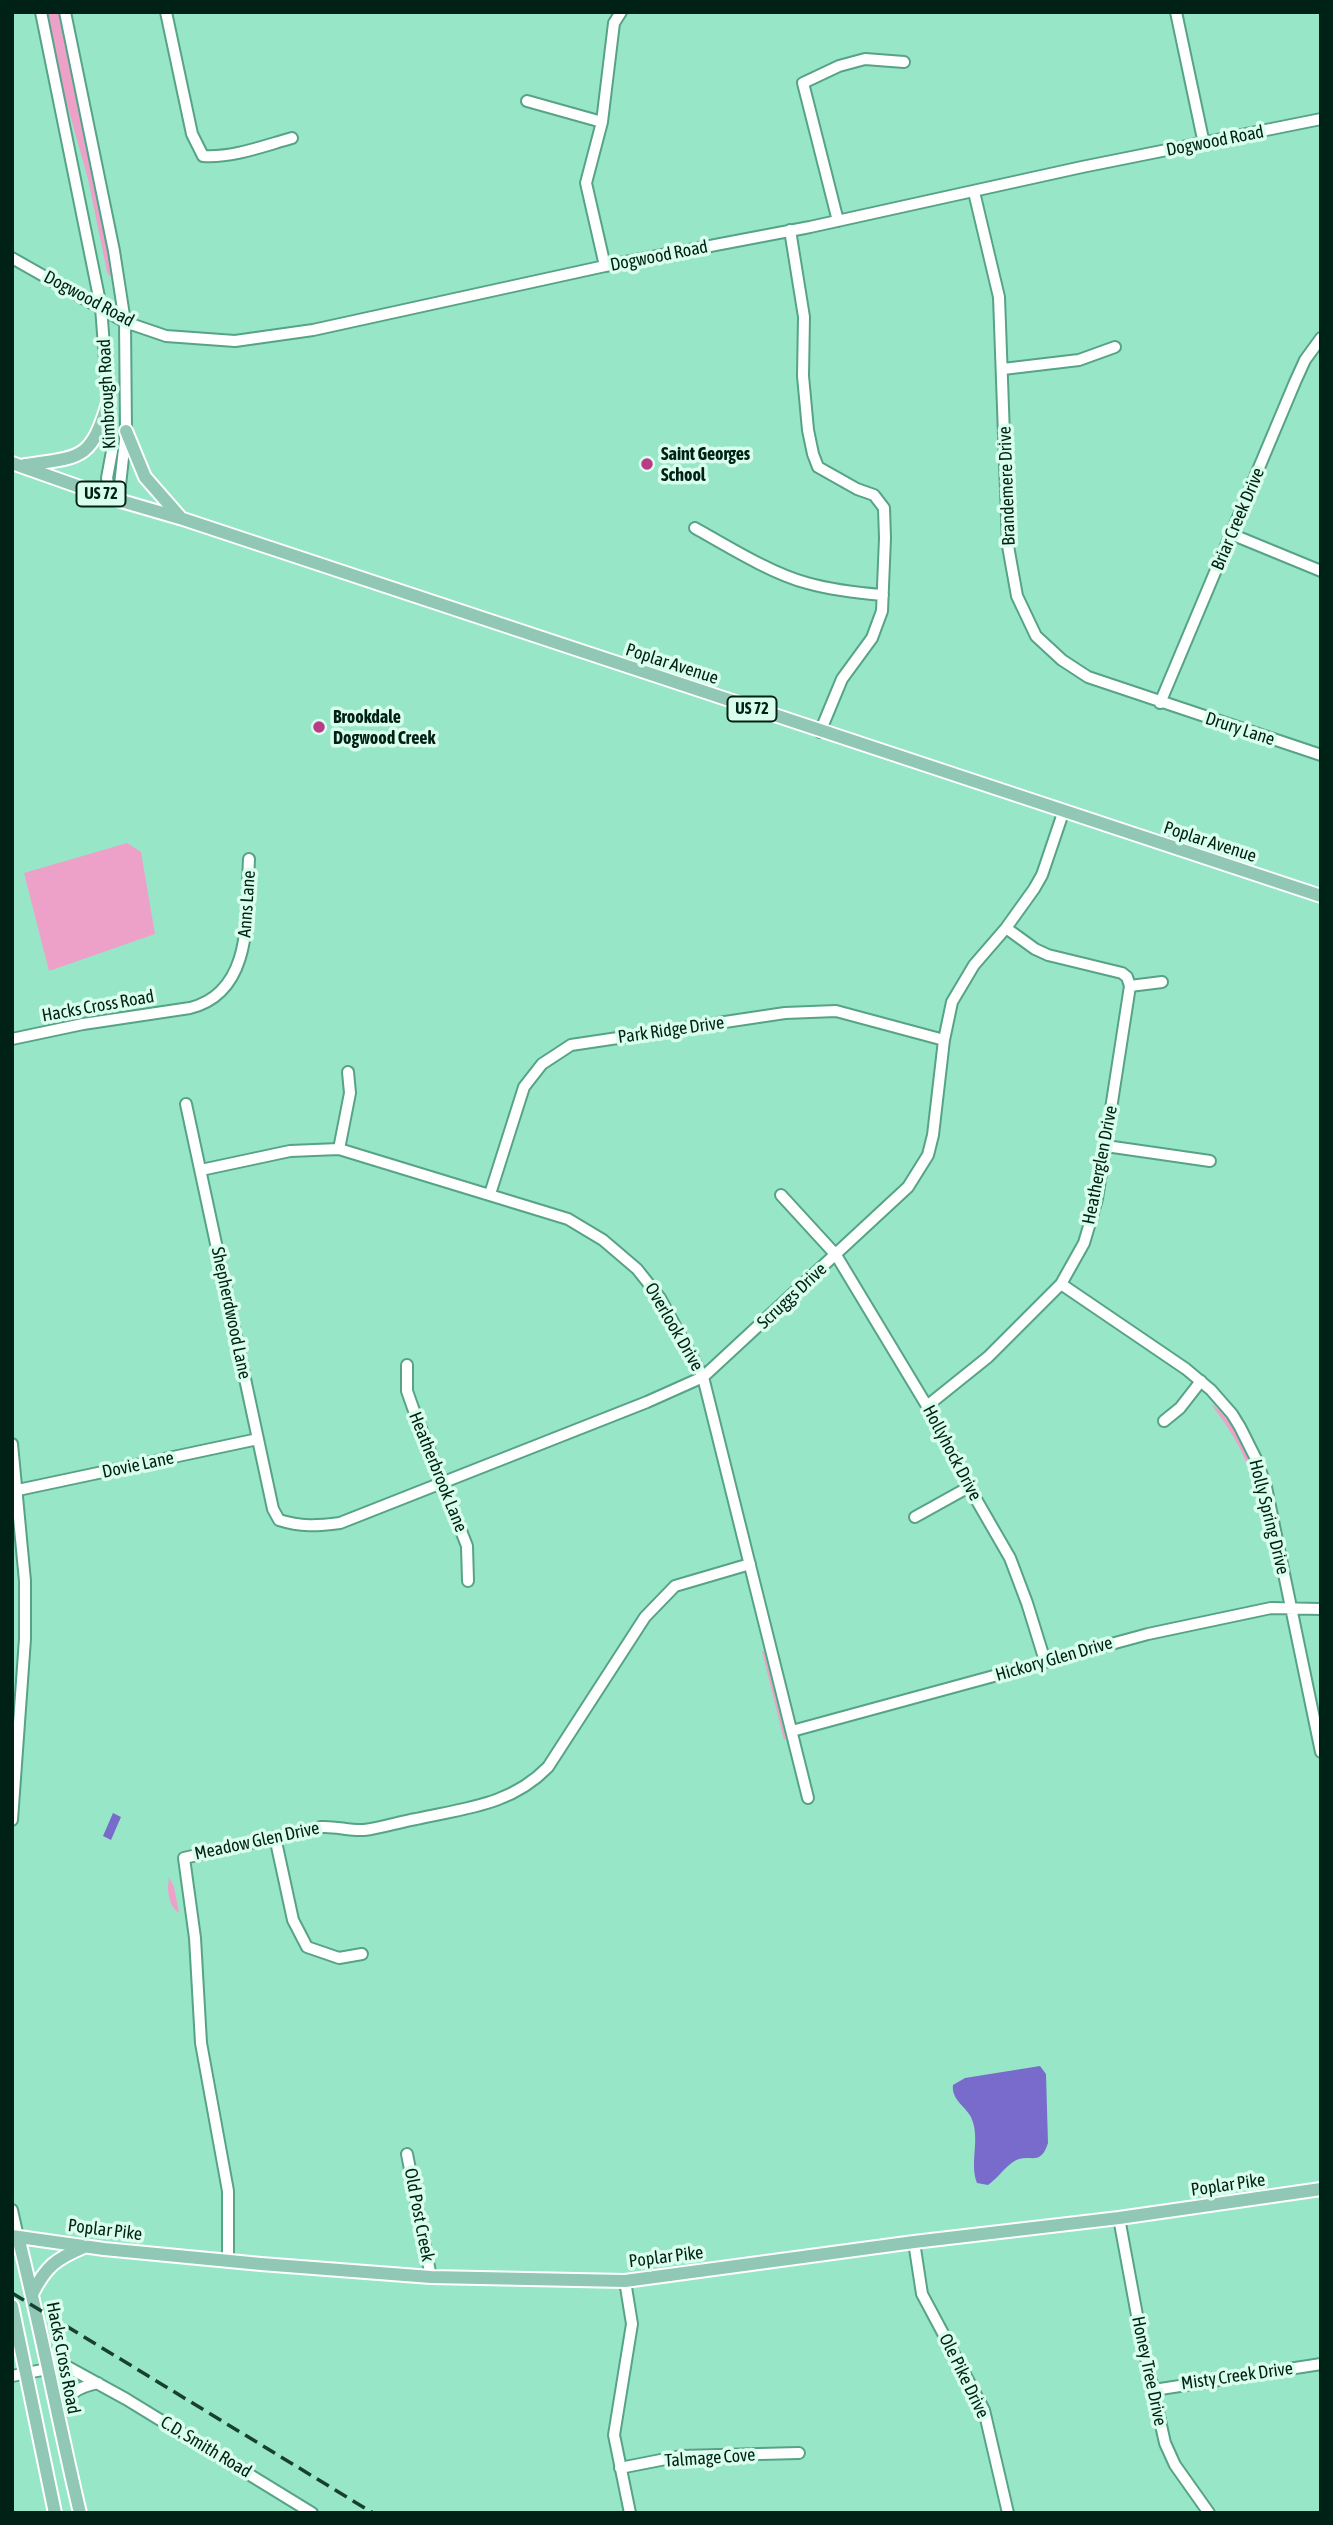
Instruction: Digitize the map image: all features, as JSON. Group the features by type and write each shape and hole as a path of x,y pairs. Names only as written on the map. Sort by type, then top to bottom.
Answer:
{"main road":[{"path":"17,464 76,456 92,446 102,425 109,400"},
{"path":"126,431 145,477 183,519"},
{"name":"Poplar Avenue","path":"17,464 111,498 183,519 1321,897"},
{"name":"Poplar Pike","path":"15,2236 228,2260 432,2277 625,2281 914,2242 1119,2218 1321,2189"},
{"name":"Hacks Cross Road","path":"15,2236 32,2294 80,2513"},
{"path":"32,2294 50,2265 86,2246"},
{"path":"12,2306 55,2513"}],"street":[{"name":"Kimbrough Road","path":"41,12 101,307 112,451 107,478 111,498"},
{"name":"Kimbrough Road","path":"65,12 114,251 125,322 126,431 120,485 111,498"},
{"path":"166,12 192,134 203,156 217,157 243,152 292,138"},
{"path":"605,266 586,183 601,122 614,23 621,12"},
{"path":"1177,12 1204,144"},
{"path":"838,220 803,83 839,66 865,59 904,62"},
{"path":"527,101 601,122"},
{"name":"Dogwood Road","path":"12,258 125,322 166,336 235,341 313,330 605,266 1321,119"},
{"name":"Brandemere Drive","path":"974,191 999,297 1008,546 1017,596 1036,636 1062,660 1088,677 1160,703"},
{"path":"790,230 804,317 803,376 813,454 818,467 857,489 874,495 884,508 882,611 872,638 842,679 820,732"},
{"name":"Briar Creek Drive","path":"1160,703 1305,360 1321,338"},
{"path":"1003,369 1079,360 1115,347"},
{"path":"695,528 804,583 841,591 883,595"},
{"path":"1231,534 1321,571"},
{"name":"Drury Lane","path":"1160,703 1321,755"},
{"name":"Scruggs Drive","path":"279,1520 312,1527 340,1522 703,1377 908,1187 928,1155 933,1135 944,1040 952,1002 974,965 1006,929 1042,874 1063,813"},
{"name":"Anns Lane","path":"190,1008 204,1004 221,993 242,958 250,859"},
{"path":"1006,929 1048,955 1122,973 1127,977 1130,986 1162,982"},
{"name":"Heatherglen Drive","path":"927,1406 988,1357 1061,1284 1079,1255 1097,1199 1130,986"},
{"name":"Hacks Cross Road","path":"12,1040 83,1024 190,1008"},
{"name":"Park Ridge Drive","path":"490,1194 524,1087 542,1064 570,1045 785,1013 836,1011 944,1040"},
{"path":"339,1149 350,1093 348,1072"},
{"name":"Shepherdwood Lane","path":"186,1104 273,1508 279,1520"},
{"path":"1106,1146 1210,1161"},
{"name":"Overlook Drive","path":"201,1170 290,1151 339,1149 568,1219 603,1240 629,1261 660,1298 703,1377 808,1798"},
{"name":"Hollyhock Drive","path":"781,1195 836,1255 927,1406 1010,1558 1045,1661"},
{"name":"Holly Spring Drive","path":"1061,1284 1201,1381 1232,1414 1261,1469 1321,1752"},
{"name":"Heatherbrook Lane","path":"407,1365 410,1399 467,1546 468,1580"},
{"path":"1164,1421 1180,1408 1201,1381"},
{"name":"Dovie Lane","path":"18,1490 258,1439"},
{"path":"12,1444 25,1581 25,1643 12,1820"},
{"path":"915,1517 969,1487"},
{"name":"Meadow Glen Drive","path":"228,2260 228,2191 201,2043 195,1938 184,1858 192,1854 328,1826 363,1830 467,1808 515,1793 532,1783 548,1766 645,1617 675,1586 750,1564"},
{"name":"Hickory Glen Drive","path":"792,1731 1148,1634 1271,1608 1321,1609"},
{"path":"275,1837 293,1920 307,1947 339,1958 362,1954"},
{"name":"Old Post Creek","path":"407,2154 432,2277"},
{"name":"Hacks Cross Road","path":"12,2210 15,2236"},
{"name":"Honey Tree Drive","path":"1119,2218 1170,2455 1209,2513"},
{"name":"Ole Pike Drive","path":"914,2242 922,2294 984,2410 1008,2513"},
{"path":"625,2281 632,2324 614,2435 630,2513"},
{"name":"C.D. Smith Road","path":"43,2347 55,2360 98,2383 312,2513"},
{"name":"Misty Creek Drive","path":"1154,2390 1321,2364"},
{"path":"12,2376 47,2369"},
{"path":"59,2426 61,2406 68,2397 75,2390 98,2383"},
{"name":"Talmage Cove","path":"620,2469 681,2456 799,2453"}],"shaded area":[{"path":"46,12 58,12 112,274 109,276 88,179 61,83"},
{"path":"127,843 141,852 155,934 49,971 24,873"},
{"path":"1211,1404 1233,1429 1257,1484 1254,1485 1237,1442"},
{"path":"762,1651 786,1739 784,1740"},
{"path":"113,1813 121,1817 111,1840 103,1836"},
{"path":"169,1877 174,1887 179,1913 169,1897"},
{"path":"1040,2066 1046,2074 1048,2143 1045,2151 1037,2158 1018,2159 988,2185 977,2183 974,2167 974,2125 954,2094 953,2085 965,2078"}],"railway":[{"path":"12,2293 373,2513"}],"place":[{"name":"Saint Georges School","path":"647,464"},
{"name":"Brookdale Dogwood Creek","path":"319,727"}]}
